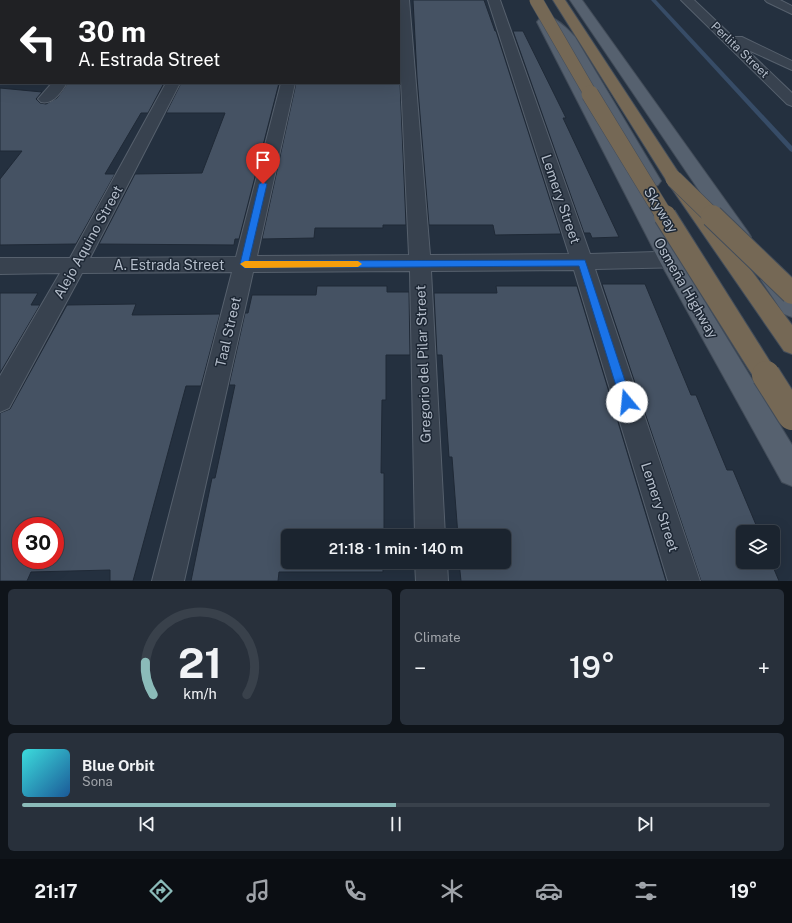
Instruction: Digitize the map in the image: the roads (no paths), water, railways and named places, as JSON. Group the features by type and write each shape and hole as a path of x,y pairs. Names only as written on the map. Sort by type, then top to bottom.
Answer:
{"highway":[{"name":"Skyway","path":"559,0 674,179 792,344"},
{"name":"Skyway","path":"535,5 560,43 651,194 792,416"},
{"path":"674,179 792,293"}],"main road":[{"path":"576,0 792,308"},
{"name":"Osmeña Highway","path":"535,5 570,40 698,259 792,405"},
{"name":"Osmeña Highway","path":"535,5 669,260 792,472"}],"street":[{"name":"Gregorio del Pilar Street","path":"403,0 420,264 430,529"},
{"name":"Lemery Street","path":"494,0 582,262 684,581"},
{"name":"Perlita Street","path":"687,0 792,101"},
{"path":"771,0 792,10"},
{"path":"720,31 792,66"},
{"path":"46,100 59,84"},
{"name":"Alejo Aquino Street","path":"0,400 76,265 172,84"},
{"name":"Taal Street","path":"168,581 288,84"},
{"name":"A. Estrada Street","path":"0,266 420,264 698,259"},
{"path":"431,569 432,581"}],"waterway":[{"path":"653,0 792,150"}]}
